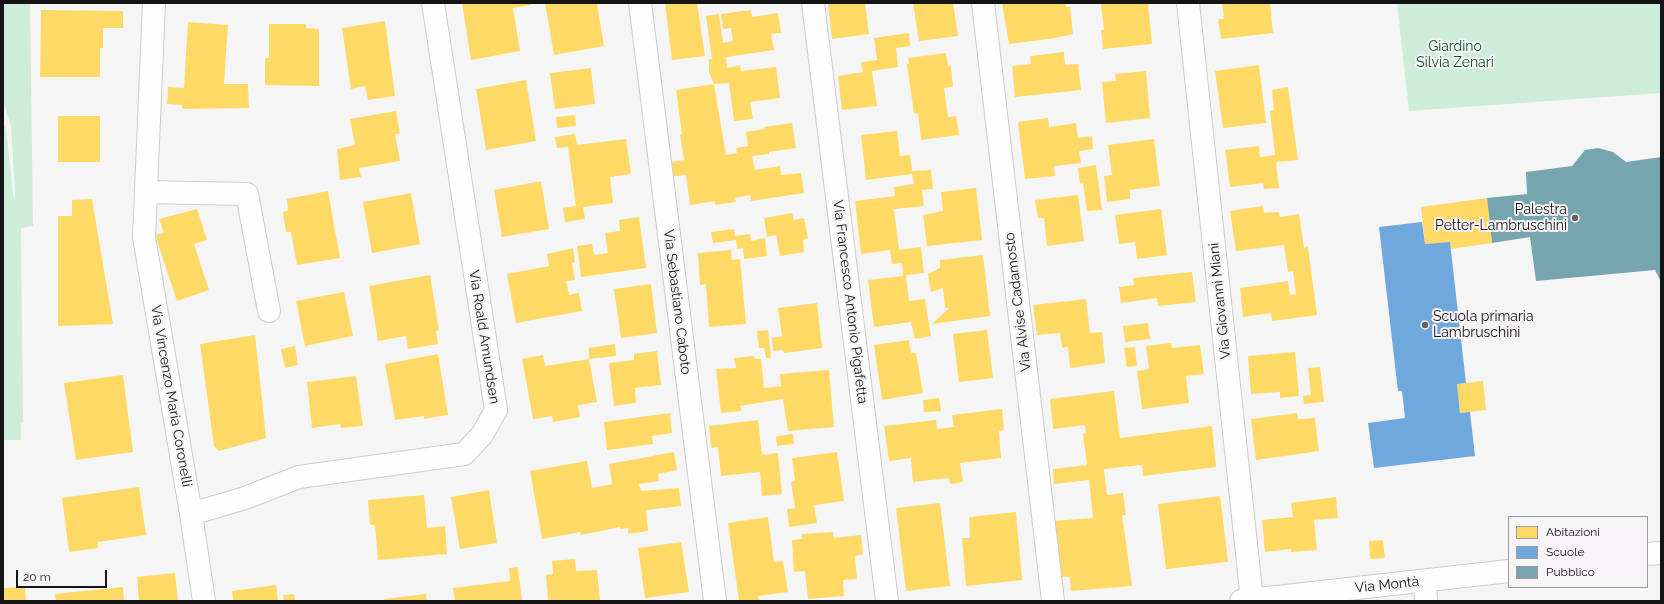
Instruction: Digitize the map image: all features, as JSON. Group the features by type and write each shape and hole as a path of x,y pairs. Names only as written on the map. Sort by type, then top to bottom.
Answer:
{"street":[{"name":"Via Vincenzo Maria Coronelli","path":"154,3 144,237 191,514 204,601"},
{"name":"Via Roald Amundsen","path":"191,514 244,498 299,477 464,454 482,436 496,410 433,3"},
{"name":"Via Sebastiano Caboto","path":"640,3 715,601"},
{"name":"Via Francesco Antonio Pigafetta","path":"813,3 887,601"},
{"name":"Via Alvise Cadamosto","path":"983,3 1053,601"},
{"name":"Via Giovanni Miani","path":"1188,3 1246,600"},
{"path":"146,192 247,194 269,311"},
{"path":"1648,554 1661,553"},
{"name":"Via Montà","path":"1246,600 1426,591 1508,571"}],"green space":[{"path":"3,3 30,3 33,226 21,228 23,423 21,423 21,440 3,440 3,122 6,129 14,203 15,193 11,127 3,99"},
{"name":"Giardino Silvia Zenari","path":"1397,3 1661,3 1661,93 1409,111"}],"building: Abitazioni":[{"path":"462,3 530,3 531,5 513,8 520,51 471,60"},
{"path":"545,3 597,3 604,46 554,55"},
{"path":"665,3 697,3 705,56 672,60"},
{"path":"828,3 865,3 869,34 832,39"},
{"path":"913,3 953,3 958,36 919,41"},
{"path":"1002,3 1065,3 1066,7 1070,7 1073,34 1056,38 1009,44"},
{"path":"1101,3 1148,3 1152,44 1103,49 1101,30 1104,30"},
{"path":"1222,3 1270,3 1273,33 1221,39 1218,19 1224,19"},
{"path":"41,10 123,11 123,28 103,28 103,48 100,48 100,77 40,77"},
{"path":"751,10 752,17 778,13 781,33 771,34 774,50 726,57 727,68 740,65 741,71 776,67 780,98 750,102 753,119 734,121 729,83 714,84 709,72 709,59 712,59 706,16 719,14 723,43 733,41 731,28 723,29 721,14"},
{"path":"385,21 395,96 368,100 365,86 351,89 342,28"},
{"path":"188,22 228,25 224,84 248,84 249,108 182,109 182,105 167,104 168,87 184,88"},
{"path":"269,24 306,24 306,28 319,29 319,86 265,85 265,58 269,58"},
{"path":"909,33 910,46 896,48 898,67 872,71 877,106 842,110 838,76 863,72 861,62 877,60 874,38"},
{"path":"1064,52 1065,65 1078,64 1081,90 1015,97 1012,66 1031,64 1030,56"},
{"path":"946,53 948,66 951,66 953,87 944,88 948,117 956,116 959,135 921,140 918,113 914,114 907,64 909,64 908,58"},
{"path":"1259,65 1266,123 1223,128 1215,71"},
{"path":"591,68 595,104 555,109 550,73"},
{"path":"1146,71 1150,118 1106,123 1102,82 1116,81 1115,74"},
{"path":"526,80 536,141 486,150 476,89"},
{"path":"714,84 726,155 737,153 736,148 748,146 746,132 765,129 764,127 792,123 796,148 752,156 755,170 780,166 781,175 801,173 804,193 751,201 750,195 735,198 736,202 715,205 715,201 690,205 686,175 667,177 665,163 684,160 676,90"},
{"path":"1288,87 1298,160 1276,162 1279,188 1264,189 1263,183 1230,187 1225,150 1259,146 1260,157 1275,155 1270,111 1274,110 1272,90"},
{"path":"396,111 400,134 395,134 400,161 359,168 361,177 340,180 337,149 355,145 350,119"},
{"path":"575,115 576,126 557,128 556,117"},
{"path":"58,116 100,116 100,162 58,162"},
{"path":"1048,118 1049,127 1076,123 1078,138 1092,136 1093,149 1079,151 1081,163 1054,166 1055,176 1025,179 1018,122"},
{"path":"897,131 900,156 910,155 912,171 931,170 933,189 922,190 924,206 894,209 899,250 921,247 924,273 906,275 909,301 925,299 931,336 915,339 911,322 874,327 868,280 903,276 902,263 892,264 890,250 861,254 855,201 895,196 894,187 914,184 912,174 866,180 861,135"},
{"path":"575,134 577,145 626,139 631,174 610,177 613,203 583,207 585,219 565,222 563,208 576,206 568,147 557,148 555,137"},
{"path":"1154,139 1160,186 1130,190 1130,199 1107,202 1104,176 1112,175 1108,145"},
{"path":"1096,165 1102,210 1087,211 1083,183 1080,184 1078,168"},
{"path":"541,181 549,229 502,237 494,190"},
{"path":"976,188 982,240 927,246 923,215 943,211 941,192"},
{"path":"328,191 340,258 297,265 291,232 286,232 283,212 288,210 287,199"},
{"path":"411,193 420,244 372,253 363,202"},
{"path":"1078,195 1084,241 1047,246 1044,218 1038,218 1035,200"},
{"path":"1487,198 1492,243 1451,249 1450,242 1425,244 1421,207"},
{"path":"92,199 113,324 58,326 58,216 72,216 72,200"},
{"path":"1263,206 1264,213 1279,212 1280,217 1299,214 1304,248 1308,247 1317,315 1272,321 1271,313 1243,317 1240,288 1288,281 1290,295 1296,294 1293,271 1288,272 1284,245 1236,251 1230,211"},
{"path":"197,209 207,240 194,244 209,290 177,301 155,235 164,233 159,219"},
{"path":"1161,209 1167,255 1137,259 1135,242 1119,244 1115,215"},
{"path":"792,213 794,220 804,218 808,238 803,240 804,252 780,256 776,235 767,237 764,218"},
{"path":"639,217 646,268 581,277 577,246 592,244 594,255 608,253 605,233 620,231 619,220"},
{"path":"734,229 735,236 750,234 751,241 765,238 767,256 744,259 743,248 737,249 736,240 713,243 711,232"},
{"path":"573,248 575,262 572,263 575,280 566,281 569,295 579,293 582,311 516,323 507,274 549,266 547,254"},
{"path":"731,250 732,260 740,259 746,324 709,327 706,284 700,285 698,253"},
{"path":"983,255 990,316 932,324 949,308 945,308 943,288 931,292 928,274 940,268 940,260"},
{"path":"1192,272 1196,302 1158,306 1157,298 1121,303 1119,287 1134,285 1133,278"},
{"path":"430,275 439,330 436,331 438,344 408,349 406,336 378,341 369,286"},
{"path":"651,284 657,333 621,338 614,289"},
{"path":"344,292 353,336 305,346 296,301"},
{"path":"1086,299 1090,333 1102,332 1105,363 1070,368 1068,347 1062,348 1060,333 1037,335 1033,305"},
{"path":"817,303 822,348 784,353 783,350 773,351 772,338 782,336 778,308"},
{"path":"1148,323 1150,339 1125,342 1123,326"},
{"path":"768,330 771,358 766,358 764,348 759,348 757,331"},
{"path":"987,330 993,378 959,382 953,334"},
{"path":"255,335 266,438 219,451 214,446 200,344"},
{"path":"909,340 911,353 916,353 923,393 882,400 874,345"},
{"path":"1171,343 1172,348 1200,345 1204,374 1186,376 1189,403 1142,409 1137,371 1149,369 1146,346"},
{"path":"615,344 616,356 589,359 589,348"},
{"path":"295,346 298,365 285,368 281,349"},
{"path":"1135,347 1137,366 1127,367 1124,348"},
{"path":"657,351 661,385 635,388 636,403 614,406 609,363 634,360 634,354"},
{"path":"1295,352 1299,396 1280,398 1280,392 1251,394 1248,356"},
{"path":"438,354 448,415 424,419 424,416 395,420 385,364"},
{"path":"543,355 545,366 589,359 597,402 578,405 580,417 553,422 552,416 533,419 522,359"},
{"path":"754,356 755,359 761,359 764,388 781,386 780,374 829,370 834,427 788,431 783,399 740,406 742,411 721,413 716,369 736,368 734,358"},
{"path":"1320,367 1324,402 1304,404 1303,396 1311,395 1308,368"},
{"path":"123,375 133,452 76,460 64,383"},
{"path":"356,376 363,426 341,428 340,424 312,428 307,382"},
{"path":"1483,381 1486,410 1460,413 1457,384"},
{"path":"1114,391 1120,438 1212,426 1216,467 1143,476 1142,465 1104,469 1107,495 1123,493 1126,515 1122,515 1132,586 1071,591 1070,577 1060,577 1052,521 1093,518 1089,480 1054,484 1053,469 1087,465 1083,434 1086,433 1085,425 1053,429 1050,399"},
{"path":"939,398 941,411 924,412 923,400"},
{"path":"1002,409 1004,430 999,431 1001,458 960,463 963,482 950,484 949,478 913,482 911,458 889,461 884,426 936,420 937,429 954,427 952,415"},
{"path":"670,413 672,433 652,436 653,444 607,450 604,422"},
{"path":"1297,413 1298,419 1315,418 1319,451 1256,460 1251,419"},
{"path":"758,420 762,455 778,453 782,494 762,496 760,472 721,476 718,447 711,448 709,426"},
{"path":"793,434 794,444 777,446 776,436"},
{"path":"674,452 677,470 658,474 659,481 639,484 641,491 679,488 681,506 646,510 648,531 628,534 628,528 620,529 620,527 581,535 580,532 542,539 530,471 587,461 592,488 612,484 609,464"},
{"path":"837,452 844,501 814,505 817,523 789,527 787,509 795,508 791,482 795,481 792,458"},
{"path":"139,487 146,535 98,542 98,548 69,552 62,498"},
{"path":"489,490 497,543 460,549 451,497"},
{"path":"424,495 427,528 445,526 447,554 378,560 375,525 370,525 368,500"},
{"path":"1220,496 1228,562 1166,569 1158,504"},
{"path":"1336,497 1338,518 1314,520 1317,550 1291,552 1291,549 1265,552 1262,520 1293,517 1291,503"},
{"path":"940,503 950,586 906,591 896,508"},
{"path":"1016,512 1022,580 966,586 962,538 970,538 969,517"},
{"path":"768,517 774,562 783,561 788,592 758,596 759,601 739,601 728,523"},
{"path":"833,532 834,538 861,535 863,554 855,556 857,579 843,580 844,596 808,599 805,571 794,572 792,540 802,539 802,534"},
{"path":"1383,540 1385,558 1370,559 1369,541"},
{"path":"681,542 689,592 645,598 638,548"},
{"path":"575,559 576,571 597,570 600,601 548,601 546,575 553,574 552,561"},
{"path":"518,567 522,601 455,601 453,588 510,581 509,568"},
{"path":"175,573 178,601 139,601 137,577"},
{"path":"276,585 278,601 233,601 232,591"},
{"path":"25,587 26,601 3,601 3,588"},
{"path":"123,587 124,601 56,601 55,594"},
{"path":"294,594 295,601 284,601 283,595"},
{"path":"426,594 427,601 385,601 384,599"}],"building: Scuole":[{"name":"Scuola primaria Lambruschini","path":"1422,222 1425,244 1450,242 1466,383 1457,384 1460,413 1470,412 1475,456 1374,468 1368,423 1405,418 1402,391 1398,391 1379,227"}],"building: Pubblico":[{"name":"Palestra Petter-Lambruschini","path":"1598,148 1613,152 1626,162 1661,157 1661,282 1655,270 1536,281 1530,237 1492,243 1487,198 1527,194 1526,172 1572,166 1585,150"}],"place":[{"name":"Palestra Petter-Lambruschini","path":"1575,218"},
{"name":"Scuola primaria Lambruschini","path":"1425,325"}]}
